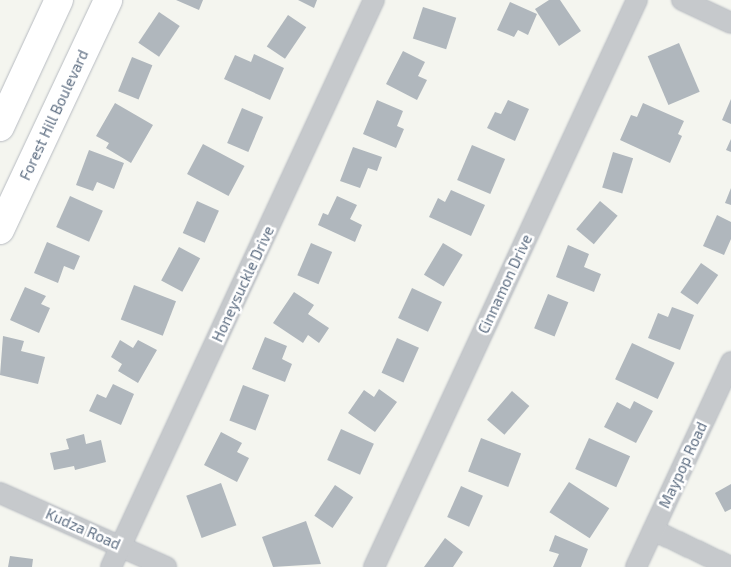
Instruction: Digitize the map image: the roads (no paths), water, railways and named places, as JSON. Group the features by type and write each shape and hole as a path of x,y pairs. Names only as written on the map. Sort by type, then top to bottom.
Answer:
{"main road":[{"path":"0,128 59,0"},
{"name":"Forest Hill Boulevard","path":"0,230 108,0"}],"street":[{"name":"Honeysuckle Drive","path":"111,567 374,0"},
{"name":"Cinnamon Drive","path":"374,567 637,0"},
{"path":"682,0 731,23"},
{"name":"Maypop Road","path":"636,567 731,362"},
{"name":"Kudza Road","path":"0,493 166,567"},
{"path":"653,530 731,567"}]}
